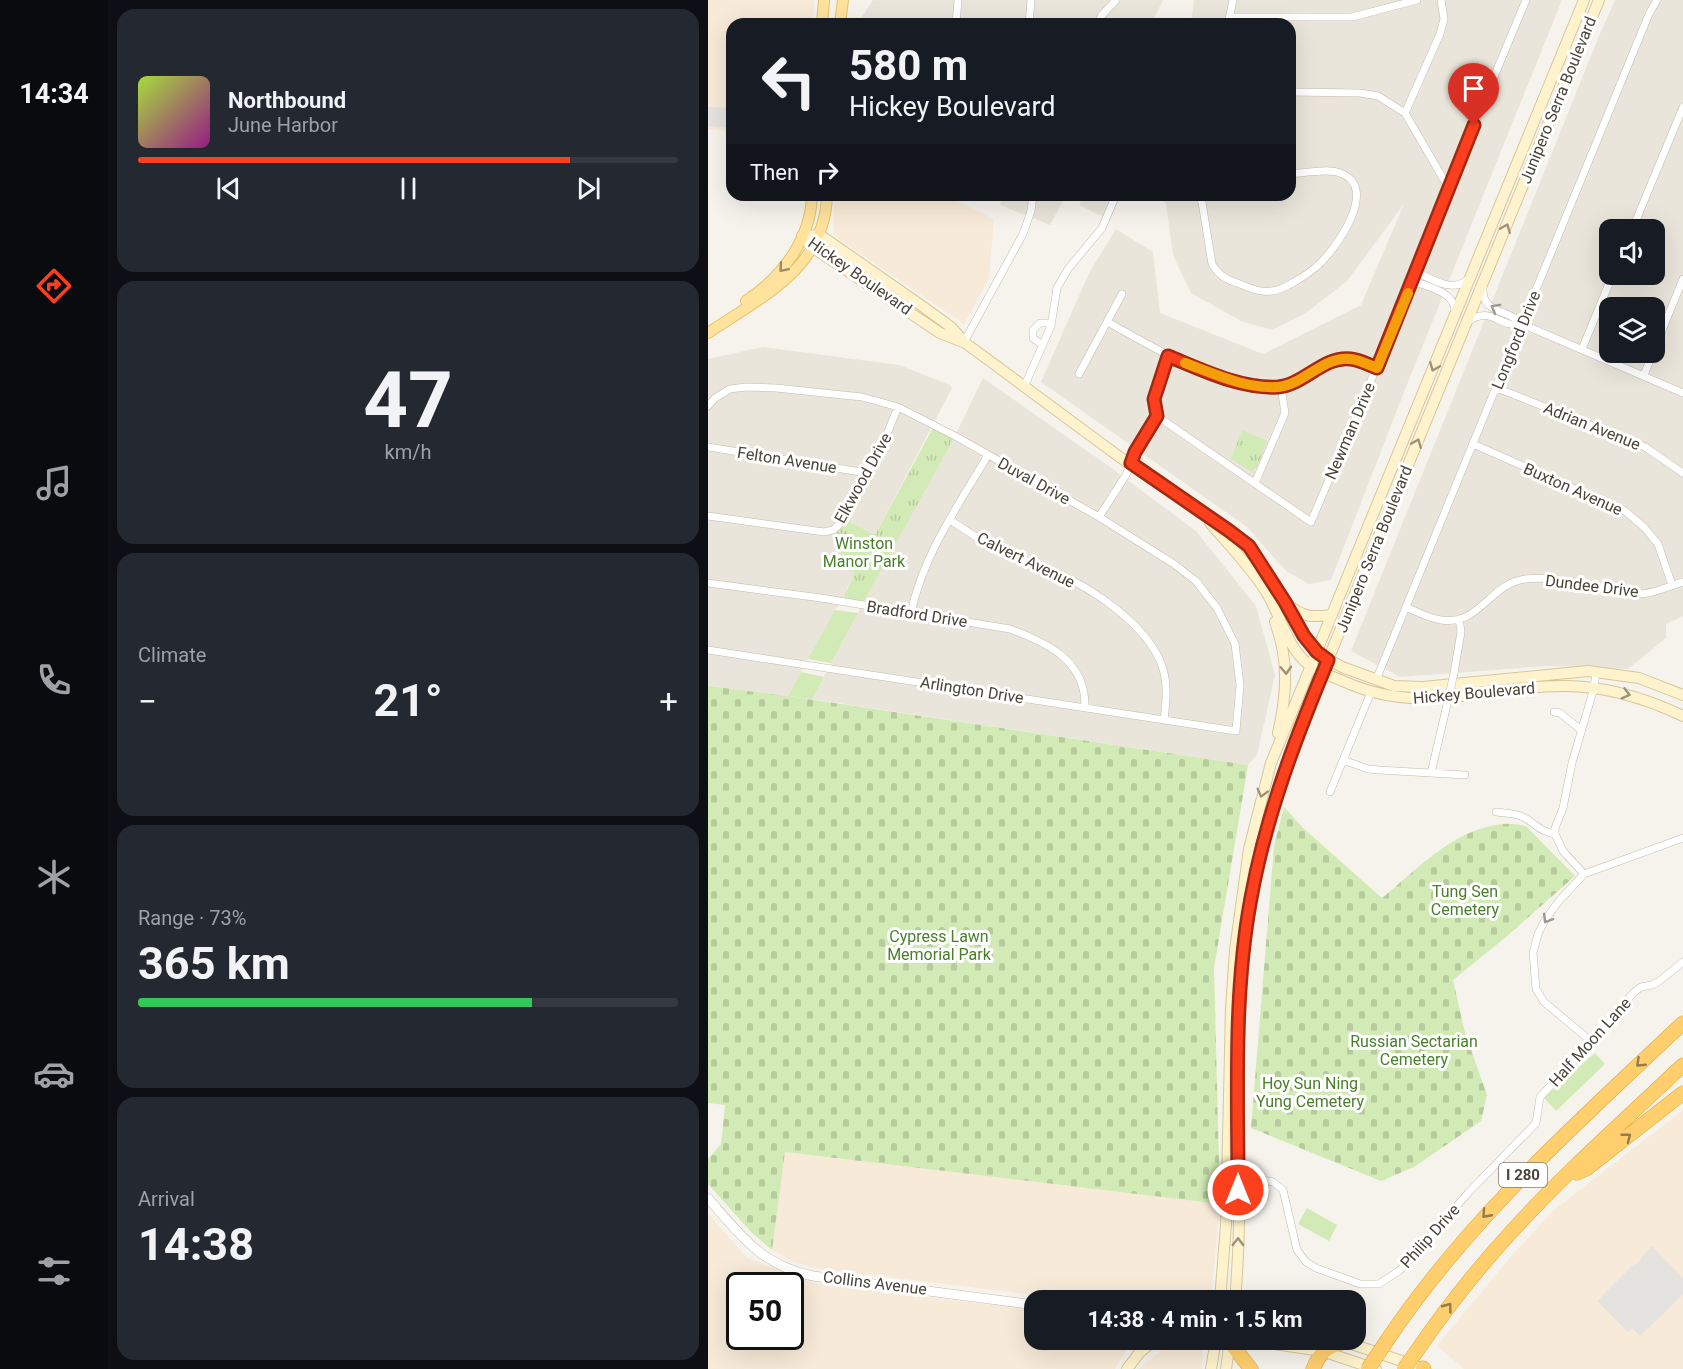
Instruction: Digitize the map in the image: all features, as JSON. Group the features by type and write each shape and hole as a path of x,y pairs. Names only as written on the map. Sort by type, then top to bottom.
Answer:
{"highway":[{"name":"I 280","path":"1368,1369 1435,1274 1494,1205 1683,1023"},
{"name":"I 280","path":"1404,1369 1479,1269 1514,1228 1683,1065"},
{"path":"1561,1181 1586,1169 1683,1093"},
{"path":"1236,1350 1251,1369"},
{"path":"1313,1369 1322,1351"}],"main road":[{"path":"822,18 824,0"},
{"path":"841,18 843,0"},
{"name":"Junipero Serra Boulevard","path":"1221,1290 1227,1215 1231,1009 1235,950 1249,849 1271,763 1584,0"},
{"name":"Junipero Serra Boulevard","path":"1235,1290 1239,1010 1251,899 1261,850 1274,804 1323,672 1599,0"},
{"path":"708,325 756,294 780,272 791,258 810,218 811,201"},
{"path":"708,333 780,286 801,264 820,234 826,215 827,201"},
{"name":"Hickey Boulevard","path":"802,236 820,234 937,316 964,342 1024,387 1202,514 1233,533 1249,546 1304,636 1317,652 1328,660 1351,671 1394,686 1423,687 1565,672 1596,672 1639,678 1683,694"},
{"name":"Hickey Boulevard","path":"802,236 812,247 940,333 964,342"},
{"name":"Hickey Boulevard","path":"1202,514 1248,565 1267,593 1295,648 1311,666 1345,682 1388,697 1420,700 1545,687 1594,688 1633,695 1683,716"},
{"path":"1267,593 1282,640 1287,674 1284,710 1271,763"},
{"path":"1285,602 1302,615 1310,617 1332,615"},
{"path":"1338,636 1341,657 1351,671"},
{"path":"1316,691 1345,682"},
{"path":"1366,1349 1424,1369"},
{"path":"1127,1369 1142,1350"},
{"path":"1211,1369 1214,1350"},
{"path":"1226,1369 1229,1350"},
{"path":"1315,1350 1376,1369"}],"street":[{"path":"956,18 958,0"},
{"path":"1030,18 1031,0"},
{"path":"1100,18 1116,0"},
{"path":"1230,18 1233,0"},
{"path":"1296,19 1352,17 1417,0"},
{"path":"1405,113 1440,34 1444,19 1441,0"},
{"name":"Newman Drive","path":"1157,416 1311,522 1413,281 1448,187 1526,0"},
{"name":"Longford Drive","path":"1376,680 1644,26 1657,0"},
{"path":"1296,92 1360,93 1378,96 1405,113 1448,187"},
{"path":"1637,219 1683,107"},
{"path":"1202,201 1212,264 1216,271 1224,278 1257,290 1270,292 1280,289 1315,268 1343,235 1356,204 1356,187 1350,178 1340,172 1296,174"},
{"path":"964,342 1023,234 1032,201"},
{"path":"1024,387 1051,323 1057,288 1068,269 1102,228 1113,201"},
{"path":"1416,272 1452,286 1462,284 1471,276"},
{"path":"1665,324 1683,279"},
{"path":"1413,281 1448,295 1454,303 1456,313"},
{"path":"1484,282 1483,298 1490,307 1517,318 1522,324 1683,393"},
{"path":"1582,349 1608,285"},
{"path":"1079,374 1122,294"},
{"path":"1465,323 1486,315 1514,326 1522,324"},
{"path":"1108,322 1168,356 1224,378 1254,386 1281,387 1300,380 1330,362 1346,358 1377,368"},
{"path":"1042,345 1034,338 1033,330 1040,323 1051,323"},
{"path":"1099,517 1126,475 1135,452 1157,416 1154,399 1168,356"},
{"path":"1644,375 1649,363"},
{"name":"Duval Drive","path":"708,406 715,398 730,389 766,387 862,397 898,407 1099,517 1174,564 1196,581 1217,608 1235,644 1240,685 1236,731"},
{"path":"1256,483 1285,413 1281,387"},
{"name":"Adrian Avenue","path":"1497,388 1645,447 1683,473"},
{"name":"Elkwood Drive","path":"708,516 824,532 833,530 840,524 867,474 891,427 898,407"},
{"name":"Buxton Avenue","path":"1473,444 1625,511 1644,527 1658,544 1672,585"},
{"name":"Felton Avenue","path":"708,447 867,474"},
{"path":"911,613 922,573 988,455"},
{"name":"Calvert Avenue","path":"950,520 993,547 1055,572 1094,594 1124,616 1153,645 1163,669 1167,687 1164,720"},
{"name":"Dundee Drive","path":"1459,619 1476,612 1498,590 1510,583 1525,579 1572,582 1640,594 1658,591 1683,582"},
{"name":"Bradford Drive","path":"708,583 821,598 1010,629 1032,637 1061,655 1080,677 1085,690 1085,707"},
{"path":"1406,607 1442,620 1459,619 1461,632 1454,674 1431,773"},
{"name":"Arlington Drive","path":"708,650 1236,731"},
{"path":"1584,874 1563,851 1555,834 1555,828 1563,808 1572,763 1586,719 1596,672"},
{"path":"1330,792 1371,692"},
{"path":"1554,712 1560,713 1581,730"},
{"path":"1343,759 1368,768 1465,776"},
{"path":"1496,812 1518,815 1532,822 1544,833 1555,834"},
{"path":"1592,1042 1544,1002 1536,989 1533,952 1538,934 1559,901 1584,874 1683,838"},
{"name":"Half Moon Lane","path":"1469,1192 1536,1123 1540,1097 1641,987 1652,985 1683,962"},
{"name":"Philip Drive","path":"1238,1175 1273,1182 1283,1190 1296,1250 1306,1262 1343,1279 1369,1285 1379,1284 1400,1270 1469,1192"},
{"name":"Collins Avenue","path":"708,1198 753,1248 765,1258 789,1270 1024,1304"}],"shaded area":[{"path":"708,0 815,0 813,18 726,18 726,130 708,129"},
{"path":"873,0 1163,0 1154,18 861,18"},
{"path":"1194,0 1562,0 1331,580 1309,584 1286,571 1247,527 1041,382 1089,273 1116,229 1153,252 1160,313 1263,354 1361,305 1404,204 1347,281 1306,313 1272,330 1241,321 1191,293 1173,255 1166,203 1163,201 1296,201 1296,18 1192,18"},
{"path":"1615,0 1683,0 1683,616 1666,624 1666,638 1628,669 1549,666 1400,677 1351,651"},
{"path":"708,107 726,108 726,128 708,126"},
{"path":"835,201 956,201 994,219 989,279 964,324 833,235"},
{"path":"1001,201 1063,201 1050,225 1000,205"},
{"path":"1082,201 1118,201 1110,220 1079,205"},
{"path":"763,347 899,365 950,385 952,388 875,535 843,518 836,527 844,570 856,572 847,588 845,598 835,610 788,696 708,686 708,359"},
{"path":"983,378 1110,467 1196,531 1256,606 1275,675 1257,755 1248,765 812,699 955,436"},
{"path":"1683,1110 1683,1369 1464,1369 1437,1346 1508,1260 1554,1210"},
{"path":"785,1152 1220,1204 1212,1290 1024,1290 1024,1294 815,1268 792,1261 772,1250"},
{"path":"708,1213 747,1258 784,1272 726,1272 726,1350 804,1350 804,1280 813,1283 1024,1309 1024,1350 1127,1350 1115,1369 708,1369"},
{"path":"1652,1246 1683,1278 1683,1295 1640,1336 1632,1328 1628,1332 1597,1301 1641,1260"},
{"path":"1162,1350 1202,1350 1202,1369 1138,1369"}],"green space":[{"name":"Winston Manor Park","path":"934,426 955,436 862,605 842,602 855,572 844,570 836,527 843,518 875,535"},
{"path":"1242,430 1267,441 1257,467 1252,472 1231,459"},
{"path":"835,610 858,613 831,663 808,659"},
{"path":"801,672 824,677 812,699 788,696"},
{"name":"Cypress Lawn Memorial Park","path":"708,686 1248,765 1214,968 1220,1204 785,1152 772,1250 751,1232 708,1184 708,1159 721,1144 725,1105 708,1103"},
{"path":"1284,807 1303,828 1382,898 1452,842 1485,827 1503,824 1526,826 1575,876 1453,980 1465,1033 1487,1095 1481,1121 1414,1167 1381,1181 1251,1128 1274,846"},
{"path":"1595,1053 1605,1064 1556,1111 1544,1098"},
{"path":"1307,1208 1337,1225 1329,1241 1298,1224"}],"slow traffic":[{"path":"1185,363 1224,378 1254,386 1281,387 1300,380 1330,362 1346,358 1377,368 1408,293"}],"route":[{"path":"1238,1190 1239,1010 1251,899 1268,822 1281,780 1328,660 1317,652 1304,636 1249,546 1131,463 1135,452 1157,416 1154,399 1168,356 1224,378 1254,386 1281,387 1300,380 1330,362 1346,358 1377,368 1474,125"}],"park label":[{"name":"Tung Sen Cemetery","path":"1465,900"},
{"name":"Russian Sectarian Cemetery","path":"1414,1050"},
{"name":"Hoy Sun Ning Yung Cemetery","path":"1310,1092"}]}
